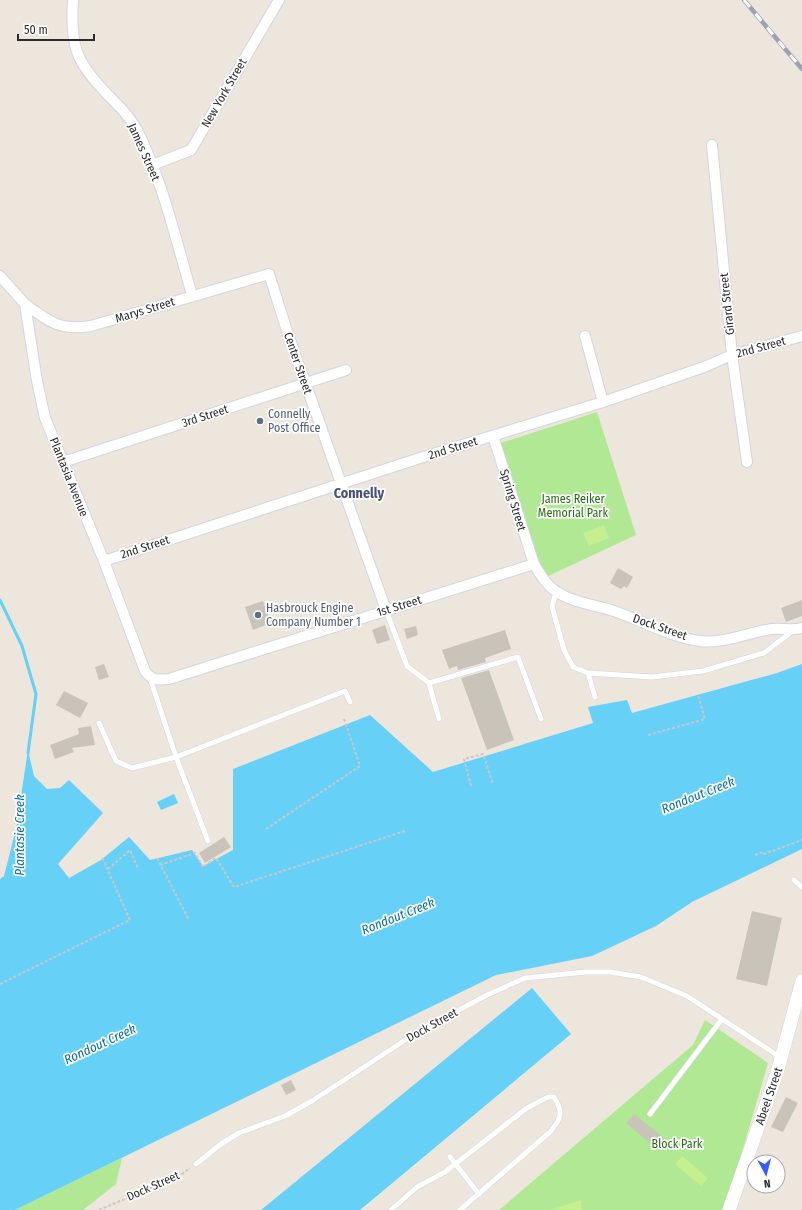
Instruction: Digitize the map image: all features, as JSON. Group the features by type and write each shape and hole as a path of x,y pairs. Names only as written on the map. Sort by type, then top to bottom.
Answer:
{"street":[{"name":"James Street","path":"73,0 72,29 77,55 91,77 123,110 136,129 152,165 192,295"},
{"name":"New York Street","path":"152,165 191,150 279,0"},
{"name":"Girard Street","path":"712,145 732,355 747,462"},
{"name":"Marys Street","path":"25,304 40,316 63,327 73,329 91,326 192,295 269,274"},
{"name":"Center Street","path":"269,274 305,384 386,610"},
{"path":"0,276 25,304"},
{"name":"Plantasia Avenue","path":"25,304 37,381 45,418 104,561 145,671 150,678"},
{"path":"584,336 603,402"},
{"name":"2nd Street","path":"104,561 341,484 603,402 704,367 732,355 802,336"},
{"name":"3rd Street","path":"63,462 346,370"},
{"name":"Spring Street","path":"493,436 534,564"},
{"name":"Dock Street","path":"534,564 543,578 556,592 571,599 614,611 665,631 701,641 718,640 772,629 798,629"},
{"name":"1st Street","path":"150,678 156,680 169,679 534,564"},
{"name":"Abeel Street","path":"729,1210 782,1057 802,981"}],"lane":[{"path":"556,592 552,606 564,650 573,667 588,673 652,677 703,671 764,653 798,629"},
{"path":"386,610 407,666 429,683 439,719"},
{"path":"429,683 518,657 541,719"},
{"path":"588,673 595,697"},
{"path":"150,678 176,757 208,841"},
{"path":"99,724 116,761 132,768 176,757 345,692 350,702"},
{"path":"794,880 802,887"},
{"name":"Dock Street","path":"196,1164 238,1133 291,1112 312,1101 416,1033 487,995 525,978 586,972 610,972 641,977 687,996 782,1057"},
{"path":"650,1114 722,1019"},
{"path":"391,1210 417,1187 456,1164 527,1108 548,1097 554,1097 560,1112 560,1121 550,1132 460,1210"},
{"path":"450,1157 479,1194"}],"path":[{"path":"648,735 705,719 698,694"},
{"path":"266,828 360,766 344,719"},
{"path":"471,786 464,759 483,754 492,784"},
{"path":"160,865 195,853 203,867 216,858 234,887 405,831"},
{"path":"755,855 763,852 764,854 802,840"},
{"path":"108,869 130,850 138,868"},
{"path":"0,984 130,920 102,856"},
{"path":"157,858 189,920"},
{"name":"Dock Street","path":"99,1210 179,1176 196,1164"}],"green space":[{"name":"James Reiker Memorial Park","path":"597,412 636,535 548,576 535,560 501,443"},
{"path":"604,525 609,538 589,546 583,533"},
{"name":"Block Park","path":"705,1020 768,1063 725,1210 499,1210 693,1045"},
{"path":"682,1156 708,1178 701,1186 675,1164"},
{"path":"122,1158 116,1184 83,1210 15,1210"},
{"path":"581,1200 582,1210 550,1210"}],"water":[{"name":"Rondout Creek","path":"802,664 802,849 692,902 656,926 592,956 496,975 15,1210 0,1210 0,879 4,876 16,829 28,750 34,776 47,789 60,788 69,780 103,813 58,864 69,878 101,860 129,837 150,860 192,850 203,866 233,850 233,769 370,715 433,772 593,723 588,707 627,700 632,713 777,673"},
{"path":"174,794 178,803 161,810 157,802"},
{"path":"532,988 571,1034 360,1210 261,1210"}],"building":[{"path":"618,568 633,577 627,588 624,586 621,589 610,583"},
{"path":"802,600 802,616 786,622 781,608"},
{"name":"Hasbrouck Engine Company Number 1","path":"263,601 271,623 253,630 245,607"},
{"path":"385,625 390,640 377,644 372,630"},
{"path":"416,626 418,635 407,639 404,629"},
{"path":"505,630 511,649 485,658 486,662 458,670 457,666 449,669 442,650"},
{"path":"104,664 109,677 99,680 95,667"},
{"path":"489,670 514,740 487,750 461,678"},
{"path":"64,691 88,703 80,718 56,705"},
{"path":"91,726 95,745 72,748 74,752 55,759 50,745 79,734 78,728"},
{"path":"224,837 231,847 205,863 199,853"},
{"path":"752,911 782,918 767,986 736,979"},
{"path":"291,1080 296,1090 286,1095 281,1085"},
{"path":"786,1097 798,1103 783,1132 771,1127"},
{"path":"634,1114 664,1138 656,1148 626,1123"}],"waterway":[{"name":"Plantasie Creek","path":"0,600 22,646 36,694 28,753"}],"railway":[{"path":"744,0 802,69"}],"place":[{"name":"Connelly Post Office","path":"260,421"},
{"name":"Hasbrouck Engine Company Number 1","path":"258,615"}],"district":[{"name":"Connelly","path":"359,493"}]}
